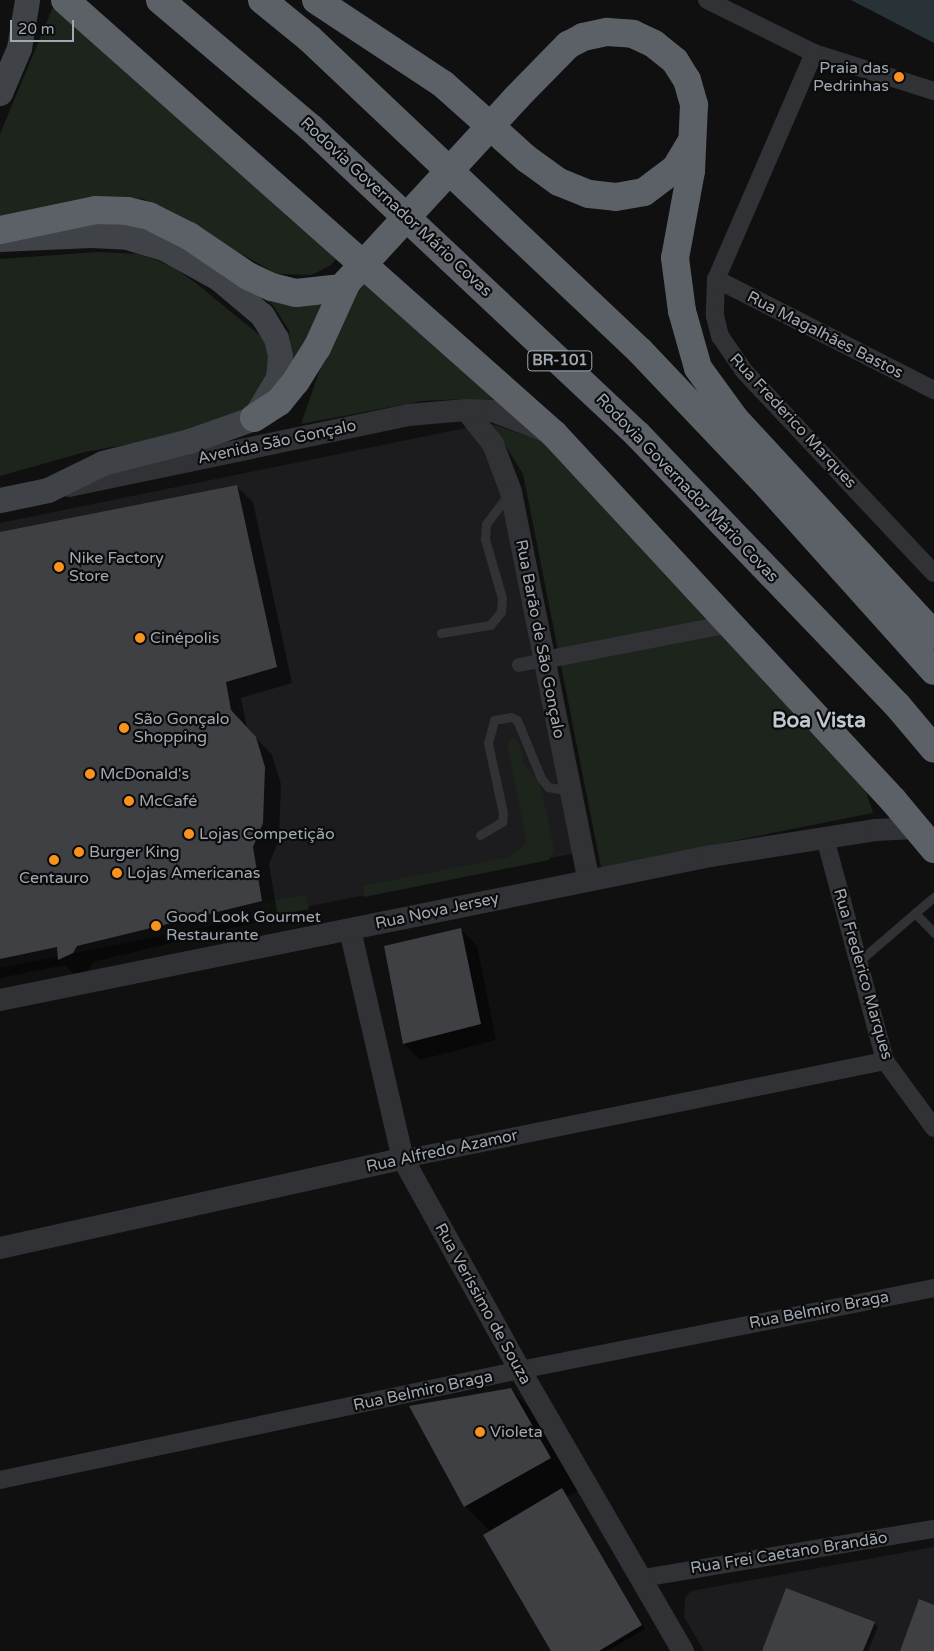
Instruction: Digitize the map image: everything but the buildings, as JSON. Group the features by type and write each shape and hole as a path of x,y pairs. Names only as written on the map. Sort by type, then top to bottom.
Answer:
{"highway":[{"path":"65,0 554,434 893,800 934,849"},
{"name":"Rodovia Governador Mário Covas","path":"160,0 310,127 637,434 897,705 934,749"},
{"path":"262,0 310,39 640,351 769,487 934,671"},
{"path":"316,0 442,84 527,159 559,182 589,194 616,197 644,192 675,169 695,135"},
{"path":"254,418 279,402 296,381 317,348 344,285 516,97 568,45 583,37 607,32 633,34 654,44 675,61 687,80 694,105 695,135 676,258 682,311 698,368 741,426 934,635"},
{"path":"0,230 96,210 127,210 149,216 189,236 248,276 272,287 296,292 344,285"}],"main road":[{"path":"0,93 19,48 27,14 27,0"},
{"path":"0,239 91,235 127,237 164,248 218,278 262,315 276,338 280,356 278,378 254,418 189,441 103,463 48,490"},
{"name":"Avenida São Gonçalo","path":"0,500 48,490"}],"street":[{"path":"707,0 814,53 934,91"},
{"name":"Rua Frederico Marques","path":"814,53 716,279 715,316 720,336 730,354 934,573"},
{"name":"Rua Magalhães Bastos","path":"716,279 934,390"},
{"name":"Avenida São Gonçalo","path":"48,490 408,415 466,410 492,412 554,434"},
{"name":"Rua Barão de São Gonçalo","path":"466,410 493,444 511,492 588,879"},
{"path":"519,665 729,624"},
{"path":"874,830 893,800"},
{"name":"Rua Nova Jersey","path":"0,1000 350,930 588,879 874,830 916,828"},
{"name":"Rua Frederico Marques","path":"825,838 885,1061 932,1119"},
{"name":"Rua Veríssimo de Souza","path":"350,930 403,1159 520,1370 644,1578 683,1651"},
{"name":"Rua Alfredo Azamor","path":"0,1248 403,1159 885,1061"},
{"name":"Rua Belmiro Braga","path":"0,1480 520,1370 934,1288"},
{"name":"Rua Frei Caetano Brandão","path":"644,1578 934,1529"}],"lane":[{"path":"441,633 490,625 501,612 502,598 486,532 493,512 511,492"},
{"path":"480,835 502,822 502,812 488,742 494,720 511,717 517,720 541,778 548,787 571,792"},
{"path":"858,962 934,896"},
{"path":"915,914 934,933"}],"shaded area":[{"path":"851,0 934,0 934,43"},
{"path":"53,7 339,256 331,265 312,275 277,274 144,199 98,196 0,223 0,134"},
{"path":"98,252 139,254 172,266 197,284 263,338 271,358 267,385 254,408 169,437 85,452 0,476 0,259"},
{"path":"363,281 504,404 463,399 423,401 301,424 327,349"},
{"path":"245,287 326,298 295,364 291,360 289,330 272,304"},
{"path":"485,424 581,852 0,968 0,523"},
{"path":"492,424 547,443 865,788 873,813 601,867 523,474"},
{"path":"512,738 519,742 524,763 540,784 554,849 549,860 364,897 363,886 509,857 527,843 507,744"},
{"path":"306,895 309,909 278,915 267,913 260,906 264,902"},
{"path":"934,1547 934,1651 704,1651 684,1617 685,1597 691,1591"}],"place":[{"name":"Praia das Pedrinhas","path":"899,77"},
{"name":"Nike Factory Store","path":"59,567"},
{"name":"Cinépolis","path":"140,638"},
{"name":"São Gonçalo Shopping","path":"124,728"},
{"name":"McDonald's","path":"90,774"},
{"name":"McCafé","path":"129,801"},
{"name":"Lojas Competição","path":"189,834"},
{"name":"Burger King","path":"79,852"},
{"name":"Centauro","path":"54,860"},
{"name":"Lojas Americanas","path":"117,873"},
{"name":"Good Look Gourmet Restaurante","path":"156,926"},
{"name":"Violeta","path":"480,1432"}],"district":[{"name":"Boa Vista","path":"819,721"}]}
